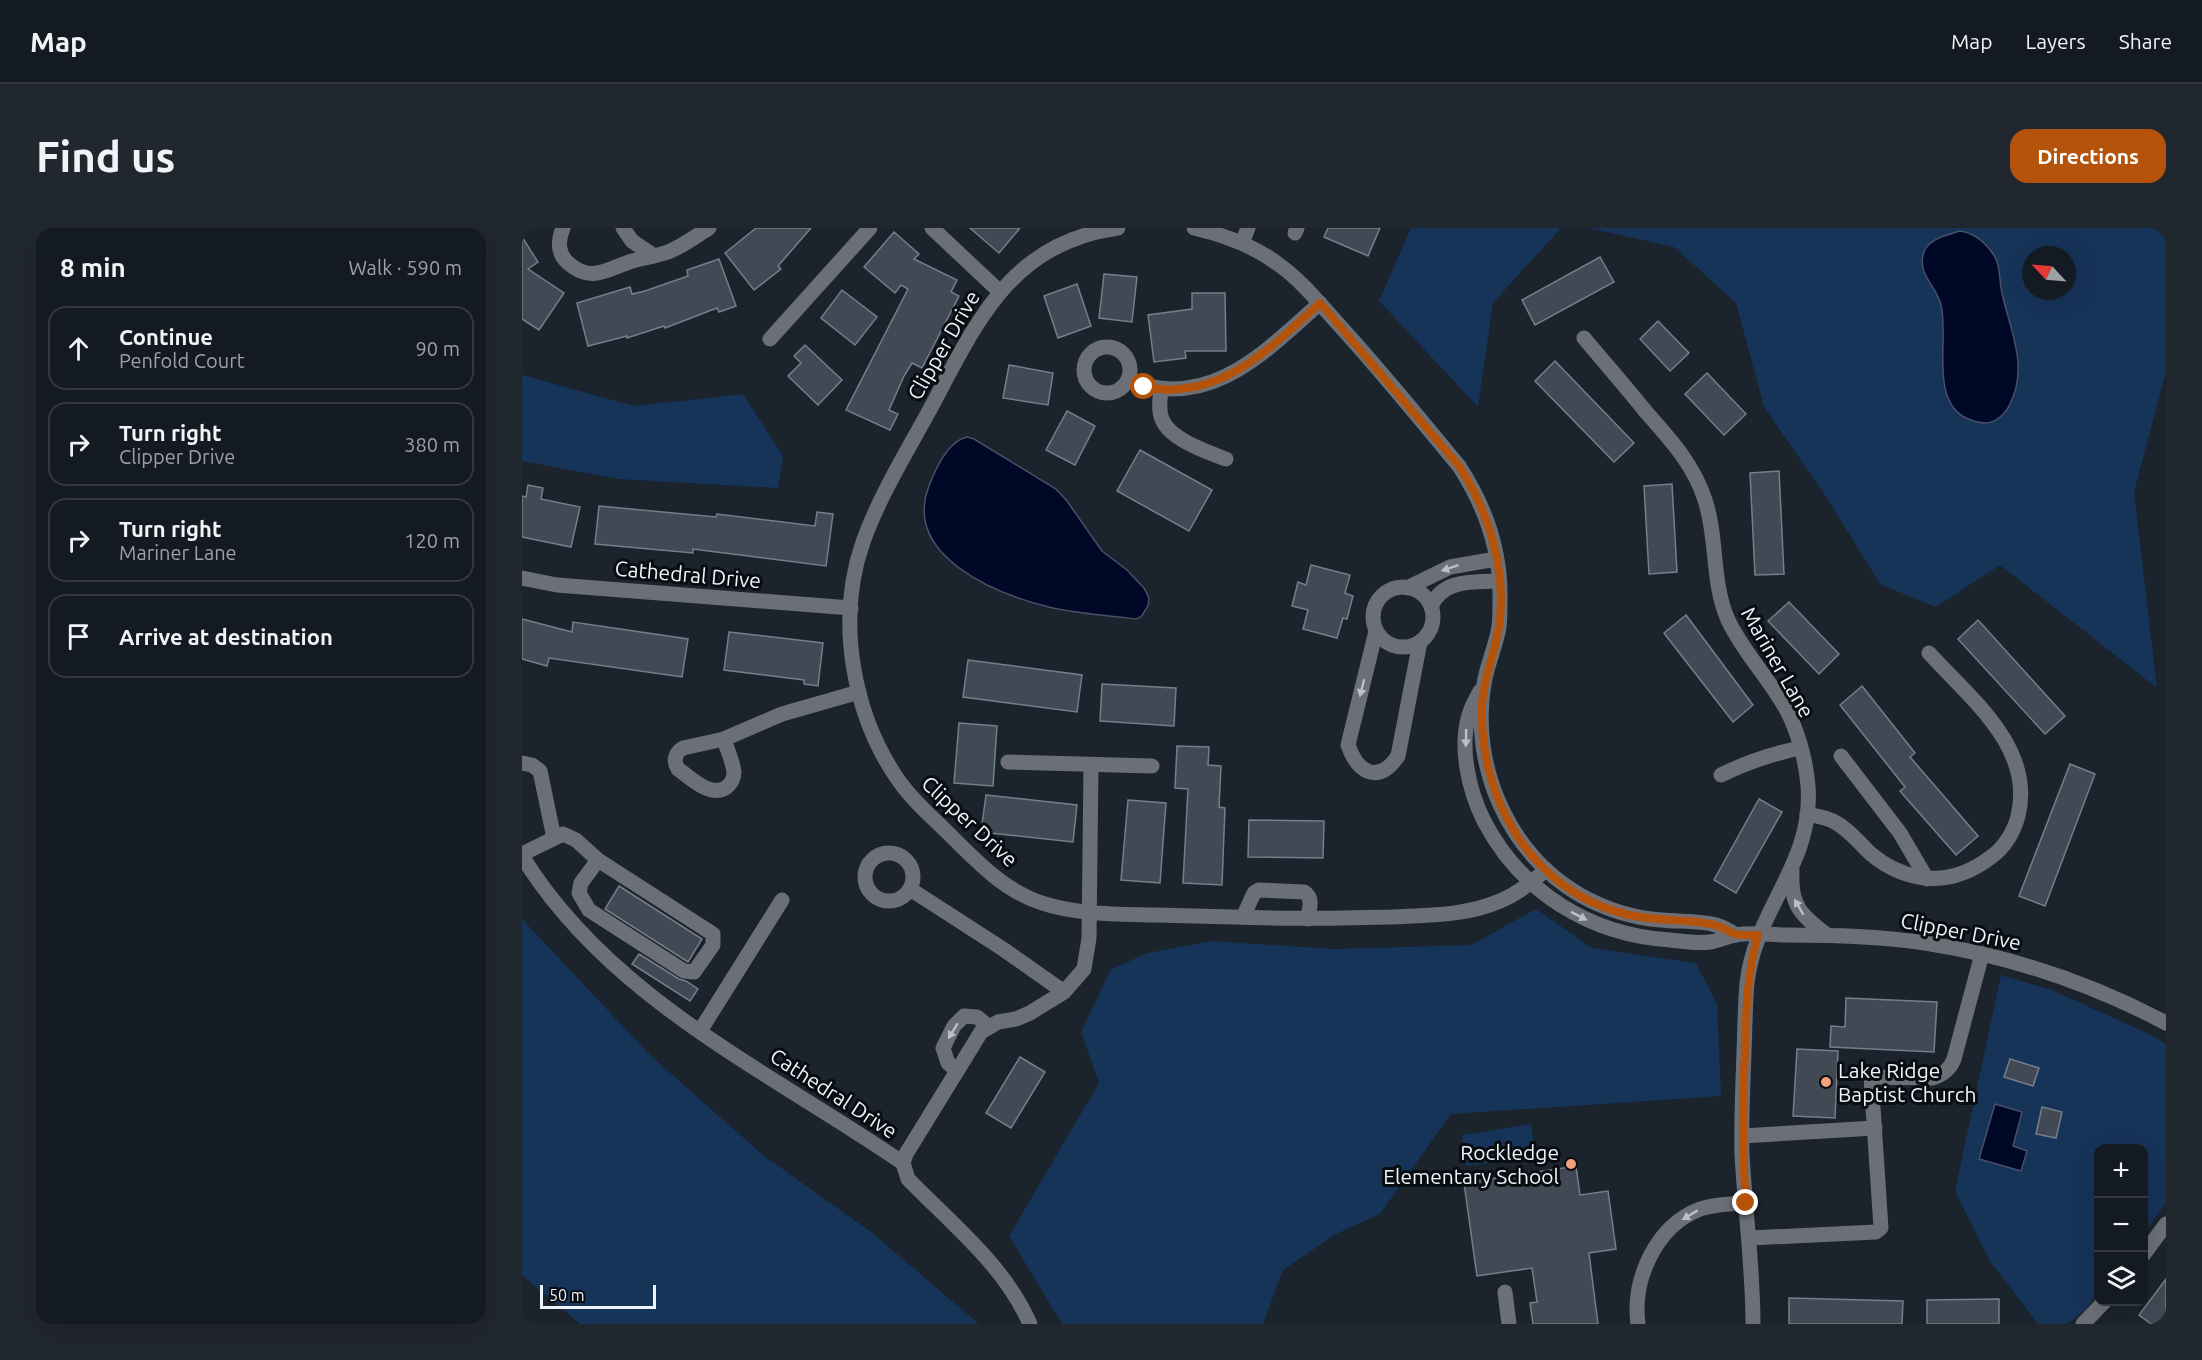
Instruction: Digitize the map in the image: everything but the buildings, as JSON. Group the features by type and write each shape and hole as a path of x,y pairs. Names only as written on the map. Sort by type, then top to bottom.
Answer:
{"street":[{"path":"563,228 558,240 562,257 576,270 591,274 608,272 630,262 654,256 682,245 709,228"},
{"path":"623,228 632,241 654,256"},
{"path":"770,339 870,228"},
{"path":"932,228 999,291"},
{"name":"Clipper Drive","path":"1118,228 1078,238 1054,248 1036,259 999,291 967,340 874,516 855,573 851,608 852,645 859,692 868,723 881,752 913,800 990,873 1039,902 1089,912 1308,919 1450,915 1475,910 1500,901 1531,883 1546,870"},
{"name":"Clipper Drive","path":"1194,228 1221,234 1242,243 1277,263 1299,281 1459,466 1474,489 1493,539 1499,581 1499,626 1484,683 1468,719 1466,750 1469,776 1476,802 1488,829 1507,858 1531,883 1562,907 1590,922 1625,934 1653,939 1706,942 1737,934 1827,935 1899,940 1982,954 2060,976 2166,1023"},
{"path":"1242,243 1248,228"},
{"path":"1128,380 1161,390 1180,390 1209,383 1237,371 1259,357 1320,303"},
{"name":"Mariner Lane","path":"1584,338 1673,443 1699,482 1707,504 1713,537 1715,569 1720,597 1727,617 1736,635 1786,709 1800,748 1808,786 1807,814 1798,854 1758,935 1747,983 1742,1136 1753,1283 1753,1324"},
{"path":"1161,390 1160,412 1168,429 1193,445 1226,459"},
{"path":"1420,642 1398,756 1380,773 1360,768 1352,758 1348,745 1376,631 1373,612 1377,602 1383,594 1393,589 1407,588 1450,567 1496,559"},
{"name":"Cathedral Drive","path":"522,578 557,585 851,608"},
{"path":"1431,607 1438,594 1450,586 1467,582 1499,581"},
{"path":"1376,631 1381,639 1398,648 1408,648 1420,642 1430,632 1433,622 1431,607 1423,594 1407,588"},
{"path":"1807,814 1835,822 1851,833 1870,853 1886,865 1927,879 1963,874 1982,865 1996,854 2009,837 2017,821 2021,804 2018,766 2011,749 1984,713 1929,653"},
{"name":"Clipper Drive","path":"1484,683 1482,724 1489,773 1500,806 1512,830 1529,853 1546,870 1564,885 1590,900 1622,913 1655,920 1710,924 1737,934"},
{"path":"724,739 782,714 859,692"},
{"path":"1721,775 1769,755 1800,748"},
{"path":"1841,756 1900,833 1927,879"},
{"path":"1008,762 1152,766"},
{"path":"522,763 532,765 540,771 554,838"},
{"path":"957,1070 948,1062 943,1048 954,1026 964,1016 977,1017 988,1026 1030,1013 1064,992 1084,969 1089,938 1091,765"},
{"path":"522,855 563,834 576,840 598,860 713,934 713,945 694,972 684,971 589,910 579,893 581,883 598,860"},
{"name":"Cathedral Drive","path":"522,855 552,900 577,930 650,995 700,1031 903,1163 906,1154 957,1070 981,1032 988,1026"},
{"path":"1792,869 1792,894 1796,906 1808,920 1827,935"},
{"path":"910,889 1003,949 1064,992"},
{"path":"1243,917 1254,893 1259,890 1304,892 1310,900 1308,919"},
{"path":"700,1031 782,900"},
{"path":"1653,939 1655,920"},
{"path":"1749,1238 1876,1232 1881,1228 1871,1077 1933,1078 1943,1075 1950,1068 1982,954"},
{"path":"1742,1136 1875,1128"},
{"path":"903,1163 908,1179 997,1268 1022,1305 1030,1324"},
{"path":"1638,1324 1636,1306 1647,1262 1670,1230 1682,1219 1699,1210 1711,1206 1746,1203"},
{"path":"2145,1252 2166,1224"},
{"path":"1504,1292 1509,1324"},
{"path":"2083,1324 2100,1306"}],"shaded area":[{"path":"1411,228 1561,228 1493,303 1478,407 1379,301"},
{"path":"1588,228 2166,228 2166,372 2134,492 2157,688 2000,565 1936,607 1880,584 1825,495 1764,407 1736,303 1674,247","holes":["1960,231 1998,262 2002,295 2017,355 2018,380 2015,393 1944,381 1942,307 1924,271 1922,262 1923,254 1933,243"]},
{"path":"1960,231 1980,240 1995,257 2018,362 2018,376 2010,404 2001,416 1986,423 1964,417 1954,408 1947,396 1943,366 1941,305 1925,275 1922,262 1928,245 1943,236"},
{"path":"522,375 634,406 743,394 783,456 778,488 618,479 522,461"},
{"path":"967,437 974,439 1056,489 1102,551 1127,570 1144,588 1149,598 1148,606 1141,617 1136,619 1081,613 1028,601 981,581 959,568 941,552 929,533 924,511 929,486 948,450"},
{"path":"1536,909 1592,948 1696,963 1717,1004 1721,1096 1451,1114 1380,1214 1336,1234 1283,1270 1263,1324 1062,1324 1009,1236 1099,1083 1081,1032 1111,969 1148,953 1211,941 1334,949 1471,945"},
{"path":"522,919 651,1056 763,1155 871,1232 979,1324 580,1324 522,1275"},
{"path":"2001,975 2052,990 2147,1033 2166,1044 2166,1203 2148,1228 2148,1144 2094,1144 2094,1298 2085,1310 2067,1324 2038,1324 1989,1260 1955,1191"},
{"path":"1995,1104 2022,1112 2013,1146 2027,1151 2021,1171 1979,1159"},
{"path":"1531,1124 1536,1156 1466,1166 1462,1135"}],"place":[{"name":"Lake Ridge Baptist Church","path":"1826,1082"},
{"name":"Rockledge Elementary School","path":"1571,1164"}],"route":[{"path":"1144,387 1180,390 1209,383 1237,371 1259,357 1320,303 1459,466 1474,489 1484,511 1493,539 1498,567 1499,626 1484,683 1482,724 1489,773 1500,806 1512,830 1529,853 1554,877 1578,894 1605,907 1642,918 1717,925 1737,934 1758,935 1747,983 1742,1106 1742,1152 1746,1203"}]}
